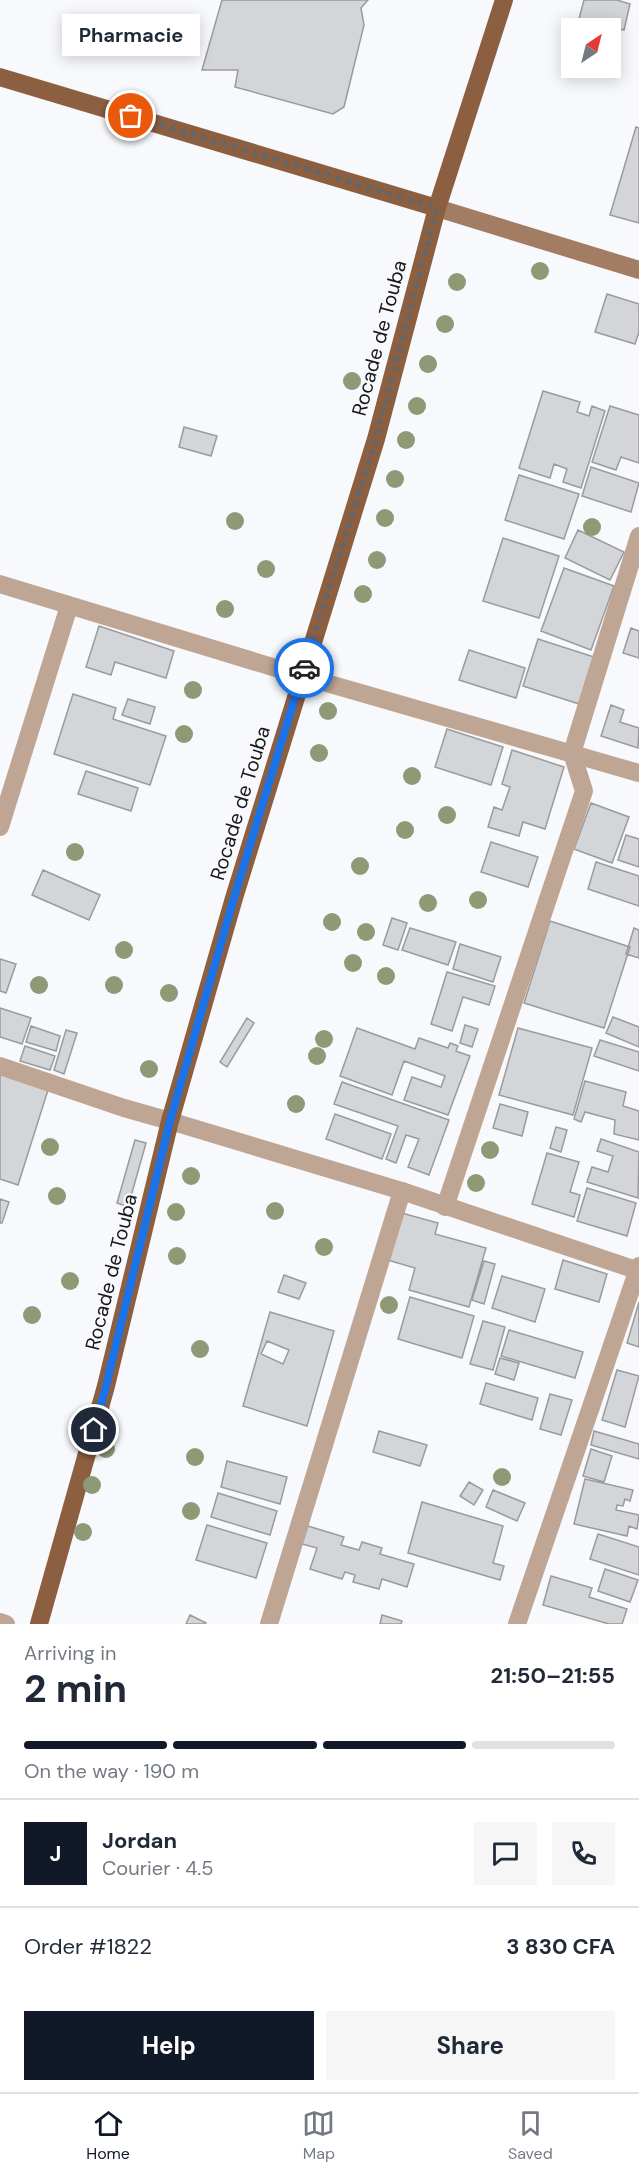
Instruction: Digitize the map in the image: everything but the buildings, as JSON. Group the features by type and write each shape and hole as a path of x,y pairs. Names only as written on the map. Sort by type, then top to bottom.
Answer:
{"main road":[{"name":"Rocade de Touba","path":"39,1624 106,1386 170,1121 231,909 376,439 437,208 504,0"},
{"path":"0,77 639,270"}],"street":[{"path":"445,1207 584,791 573,753 639,536"},
{"path":"0,584 302,676 639,773"},
{"path":"0,827 69,606"},
{"path":"0,1066 124,1108 402,1191 638,1269 517,1624"},
{"path":"269,1624 402,1191"},
{"path":"0,1622 6,1624"}],"way so far":[{"path":"131,116 437,208 376,439 304,668"}],"place":[{"name":"Pharmacie","path":"131,116"}],"route":[{"path":"94,1430 170,1121 234,898 304,668"}]}
